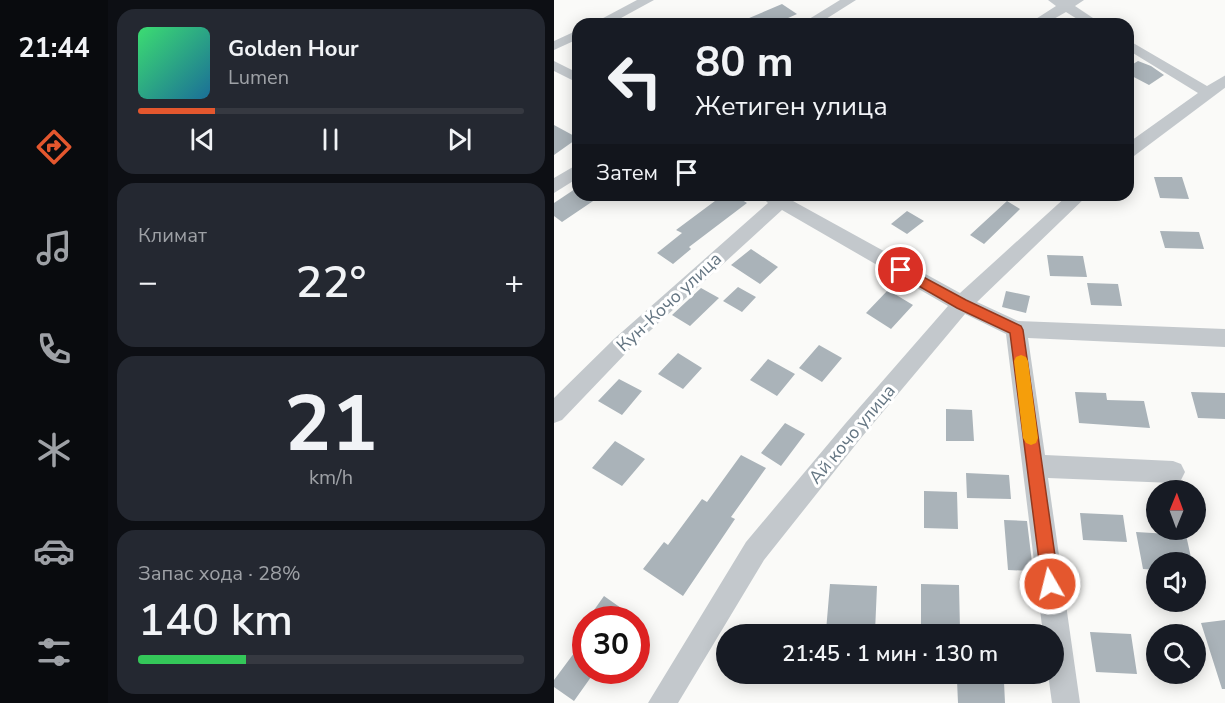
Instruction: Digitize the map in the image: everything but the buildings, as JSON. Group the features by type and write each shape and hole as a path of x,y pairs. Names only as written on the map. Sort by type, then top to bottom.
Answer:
{"street":[{"path":"611,18 647,0"},
{"path":"818,18 848,0"},
{"path":"1043,18 1066,2 1087,18"},
{"path":"554,46 572,37"},
{"path":"1134,48 1207,92"},
{"path":"554,65 572,76"},
{"path":"1134,147 1226,79"},
{"path":"554,187 572,174"},
{"name":"Кун-Кочо улица","path":"554,413 621,345 775,201"},
{"path":"786,201 962,304 1016,330 1226,338"},
{"name":"Ай кочо улица","path":"662,703 755,551 852,431 962,304 1073,201"},
{"path":"1016,330 1066,703"},
{"path":"1035,466 1173,472"}],"slow traffic":[{"path":"1021,361 1031,438"}],"route":[{"path":"901,270 962,304 1016,330 1050,584"}]}
